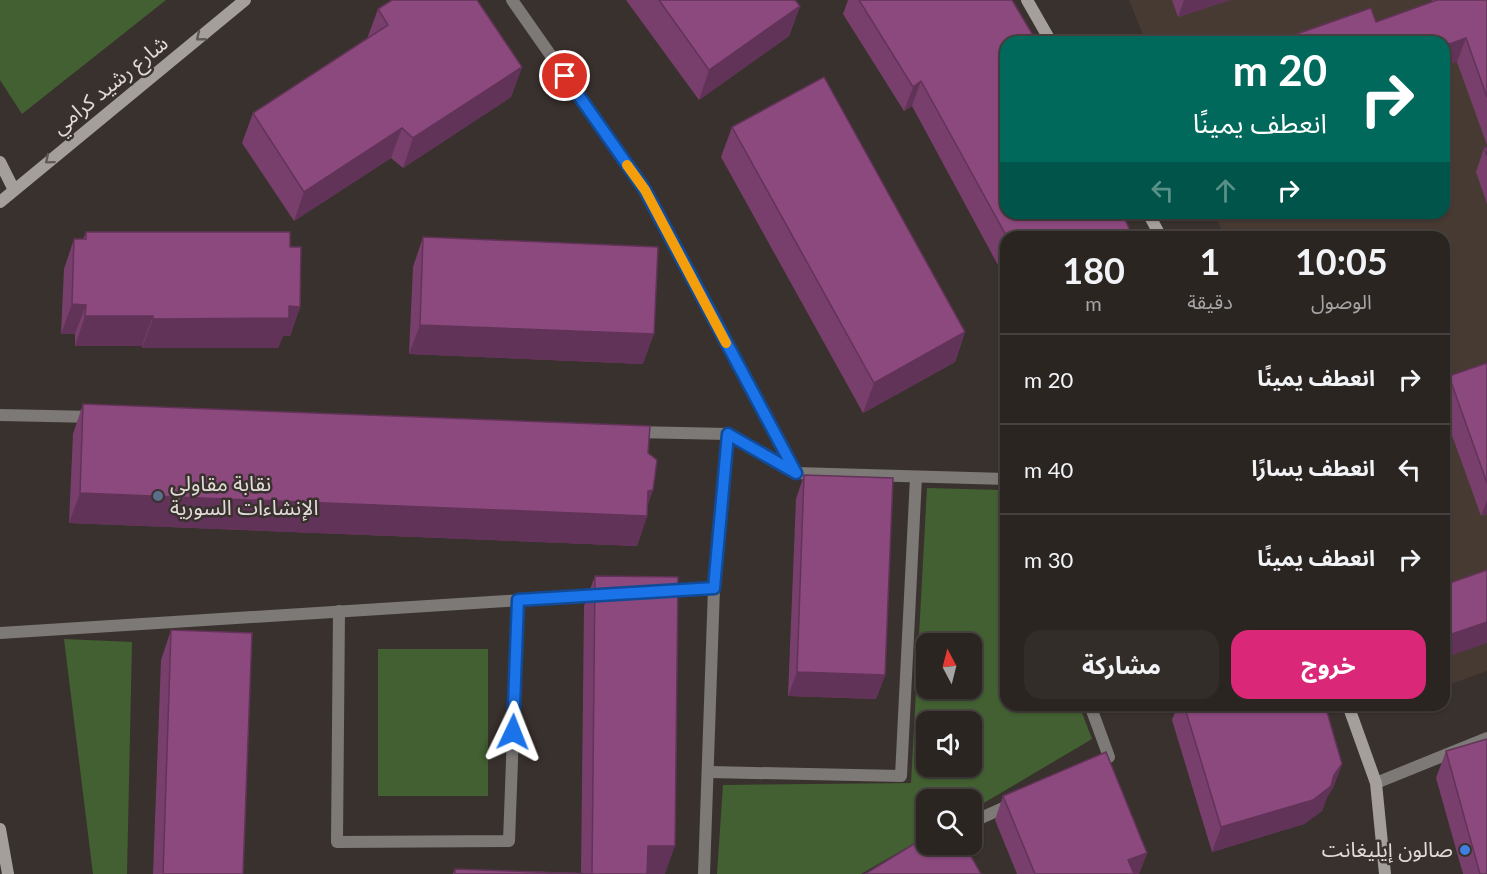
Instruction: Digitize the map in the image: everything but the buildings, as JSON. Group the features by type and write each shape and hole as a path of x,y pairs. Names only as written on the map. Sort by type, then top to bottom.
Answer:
{"main road":[{"name":"شارع رشيد كرامي","path":"0,202 246,0"},
{"path":"1027,0 1048,36"},
{"path":"0,162 14,190"},
{"path":"1349,711 1376,783 1385,874"},
{"path":"0,829 8,874"}],"street":[{"path":"512,0 645,190 796,473"},
{"path":"0,414 107,417"},
{"path":"621,431 728,434 796,473 1000,479"},
{"path":"704,874 710,772 714,588 728,434"},
{"path":"710,772 901,776 916,477"},
{"path":"645,592 714,588"},
{"path":"0,633 610,594"},
{"path":"339,611 337,842 509,841 518,600"},
{"path":"1088,767 1109,757 1092,711"},
{"path":"1376,783 1487,738"},
{"path":"982,817 1025,797"}],"shaded area":[{"path":"1129,0 1487,0 1487,671 1450,684 1450,231 1222,231 1217,219 1450,219 1450,36 1144,36"}],"green space":[{"path":"0,0 166,0 22,114 0,80"},
{"path":"927,488 1000,490 1000,711 1081,711 1092,739 982,804 982,789 916,789 916,842 861,874 717,874 723,785 911,783 916,691 916,699 982,699 982,633 919,633"},
{"path":"64,639 132,642 127,874 93,874"},
{"path":"378,649 488,649 488,796 378,796"}],"slow traffic":[{"path":"627,165 645,190 726,343"}],"place":[{"name":"نقابة مقاولي الإنشاءات السورية","path":"158,496"},
{"name":"صالون إيليغانت","path":"1465,850"}],"route":[{"path":"513,732 518,600 714,588 728,434 796,473 645,190 565,76"}]}
